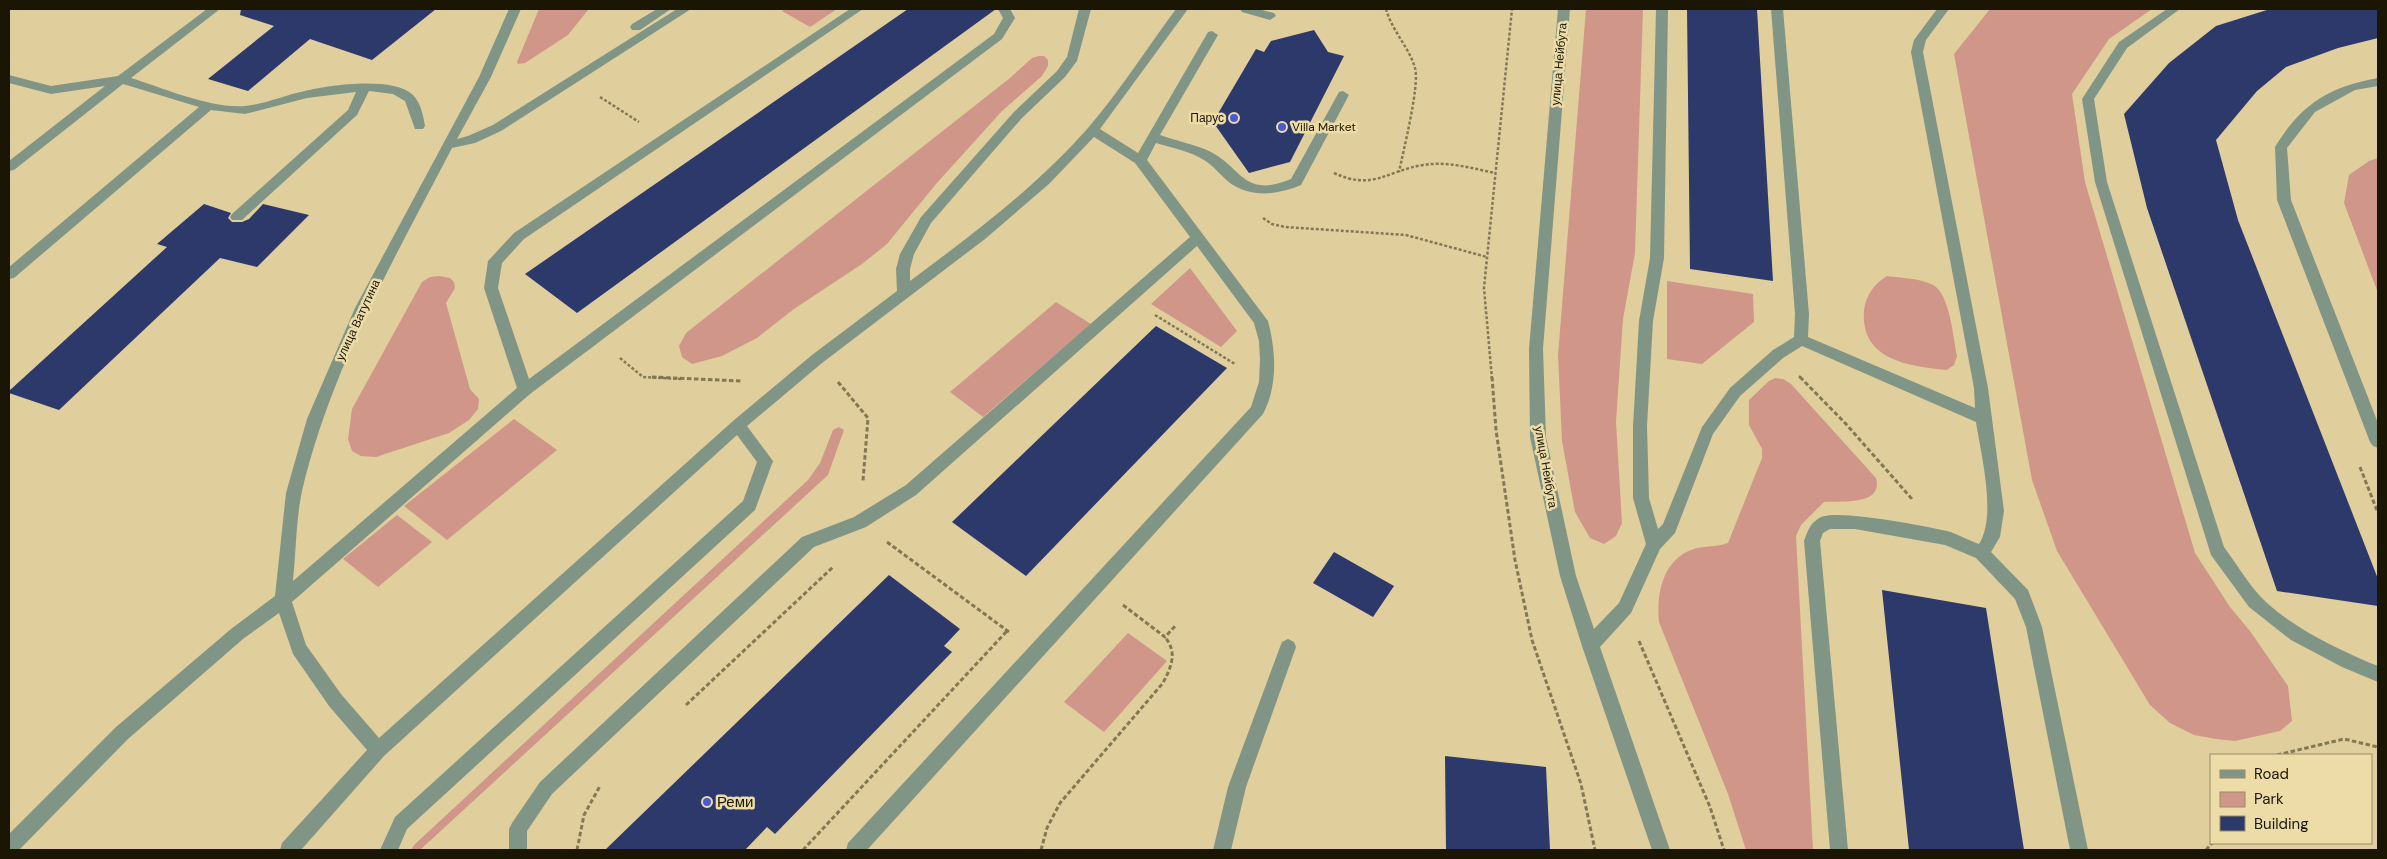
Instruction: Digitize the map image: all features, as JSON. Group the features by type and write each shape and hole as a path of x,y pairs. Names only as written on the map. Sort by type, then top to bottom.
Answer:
{"street":[{"path":"9,167 214,9"},
{"name":"улица Ватутина","path":"378,750 335,700 299,649 284,600 294,493 314,419 362,308 485,77 515,9"},
{"path":"636,27 666,9"},
{"path":"448,145 471,140 498,128 571,80 686,9"},
{"path":"525,390 491,288 496,262 519,236 857,9"},
{"path":"9,847 122,732 238,634 284,600 525,390 998,36 1009,18 1004,9"},
{"path":"904,292 903,268 908,254 926,220 1018,115 1061,74 1073,58 1085,9"},
{"path":"290,850 378,750 738,425 787,383 904,292 980,236 1044,181 1093,130 1182,9"},
{"path":"1246,9 1270,16"},
{"name":"улица Нейбута","path":"1564,9 1536,349 1538,437 1568,576 1590,646 1661,850"},
{"path":"1654,544 1641,498 1640,426 1646,321 1657,258 1662,9"},
{"path":"1777,9 1802,314 1801,340"},
{"path":"1942,9 1920,40 1917,52 1981,388 1983,418 1996,511 1992,537 1982,552"},
{"path":"2174,9 2123,46 2088,99 2104,191 2217,550 2255,602 2297,634 2348,662 2378,674"},
{"path":"1140,160 1212,35"},
{"path":"9,79 51,90 121,79 208,106 245,110 307,94 365,87 398,90 413,100 418,113 419,126"},
{"path":"2378,82 2352,87 2311,109 2281,147 2284,200 2378,442"},
{"path":"237,217 353,112 365,87"},
{"path":"1152,137 1204,154 1217,162 1244,186 1272,189 1285,188 1296,182 1343,95"},
{"path":"9,274 208,106"},
{"path":"855,850 1258,410 1266,382 1266,341 1261,321 1140,160 1093,130"},
{"path":"518,850 518,829 546,788 808,542 860,522 911,490 1198,238"},
{"path":"1590,646 1626,608 1654,544 1669,528 1707,432 1735,392 1778,354 1801,340"},
{"path":"1801,340 1983,418"},
{"path":"389,850 401,823 749,505 765,461 738,425"},
{"path":"1839,850 1812,541 1816,529 1827,522 1854,522 1947,538 1982,552 2022,595 2034,627 2078,850"},
{"path":"1222,850 1237,787 1288,647"}],"path":[{"path":"1386,9 1389,23 1408,50 1418,73 1399,172"},
{"path":"1512,9 1484,288 1496,430 1515,560 1532,640 1581,784 1595,850"},
{"path":"571,80 665,138"},
{"path":"1308,159 1352,182 1374,182 1422,165 1448,163 1495,173"},
{"path":"1244,186 1252,206 1266,221 1287,227 1330,232 1394,234 1425,238 1487,257"},
{"path":"1128,299 1266,382"},
{"path":"1778,354 1846,424 1895,480"},
{"path":"624,362 643,377 787,383"},
{"path":"860,406 868,418 860,522"},
{"path":"910,560 1036,652"},
{"path":"680,710 837,564"},
{"path":"1041,850 1047,828 1060,803 1163,683 1173,664 1174,656 1171,642 1122,604 1126,600"},
{"path":"1626,608 1710,808 1724,850"},
{"path":"1165,637 1176,625"},
{"path":"2277,754 2344,739 2378,747"},
{"path":"577,850 584,815 597,789 604,782"}],"green space":[{"path":"539,9 588,10 568,35 525,63 518,64 517,62"},
{"path":"785,9 837,9 810,27 782,11"},
{"path":"1586,9 1643,9 1635,253 1623,319 1616,422 1622,523 1616,536 1604,544 1590,538 1575,512 1562,441 1558,355"},
{"path":"1990,9 2152,9 2109,39 2072,94 2085,182 2195,553 2230,607 2250,631 2288,686 2292,721 2280,731 2235,741 2194,735 2170,723 2150,705 2057,551 2032,480 1954,54"},
{"path":"1044,56 1048,60 1048,66 1042,76 1002,111 936,184 887,244 862,264 794,309 757,338 722,356 692,364 682,357 679,346 686,333 1010,78 1032,58"},
{"path":"2378,158 2378,293 2344,203 2349,175 2369,161"},
{"path":"1190,268 1237,331 1221,347 1151,304"},
{"path":"1887,276 1922,281 1933,285 1939,290 1950,317 1957,356 1954,365 1947,370 1917,366 1889,357 1878,350 1870,340 1865,327 1865,305 1871,290"},
{"path":"430,277 450,278 454,282 455,288 446,303 470,389 479,399 478,409 469,420 449,433 376,457 361,456 352,451 348,439 352,409 422,282"},
{"path":"1667,281 1753,294 1754,322 1702,364 1667,359"},
{"path":"1056,302 1091,324 983,417 950,392"},
{"path":"1775,378 1783,379 1791,384 1876,478 1877,487 1868,498 1824,502 1801,525 1796,536 1813,850 1746,850 1728,794 1659,622 1658,611 1664,578 1676,559 1697,548 1728,543 1762,458 1762,449 1749,425 1749,400 1769,381"},
{"path":"514,419 557,450 447,540 404,506"},
{"path":"839,427 844,430 828,475 420,850 411,850 414,845 808,480 820,463 833,430"},
{"path":"397,515 432,542 378,587 343,559"},
{"path":"1128,633 1167,661 1104,732 1064,702"}],"building":[{"path":"241,9 436,9 372,60 310,39 248,91 208,79 274,26 240,15"},
{"path":"908,9 996,9 577,313 525,274"},
{"path":"1687,9 1757,9 1773,281 1690,269"},
{"path":"2270,9 2378,9 2378,38 2338,48 2286,67 2257,91 2216,140 2238,220 2378,579 2378,606 2277,591 2147,208 2124,114 2169,63 2216,26"},
{"path":"1314,30 1328,52 1344,56 1290,162 1249,173 1213,122 1256,49 1264,52 1271,41"},
{"path":"204,204 231,213 228,218 232,222 242,222 249,219 263,204 309,215 257,267 220,258 59,410 9,393 167,247 157,244"},
{"path":"1156,326 1227,368 1026,576 952,522"},
{"path":"1334,552 1394,586 1373,617 1313,583"},
{"path":"889,575 960,629 944,646 952,652 775,834 767,827 745,850 605,850"},
{"path":"1882,590 1986,608 2024,850 1909,850"},
{"path":"1445,756 1546,767 1550,850 1446,850"}],"place":[{"name":"Парус","path":"1234,118"},
{"name":"Villa Market","path":"1282,127"},
{"name":"Реми","path":"707,802"}]}
